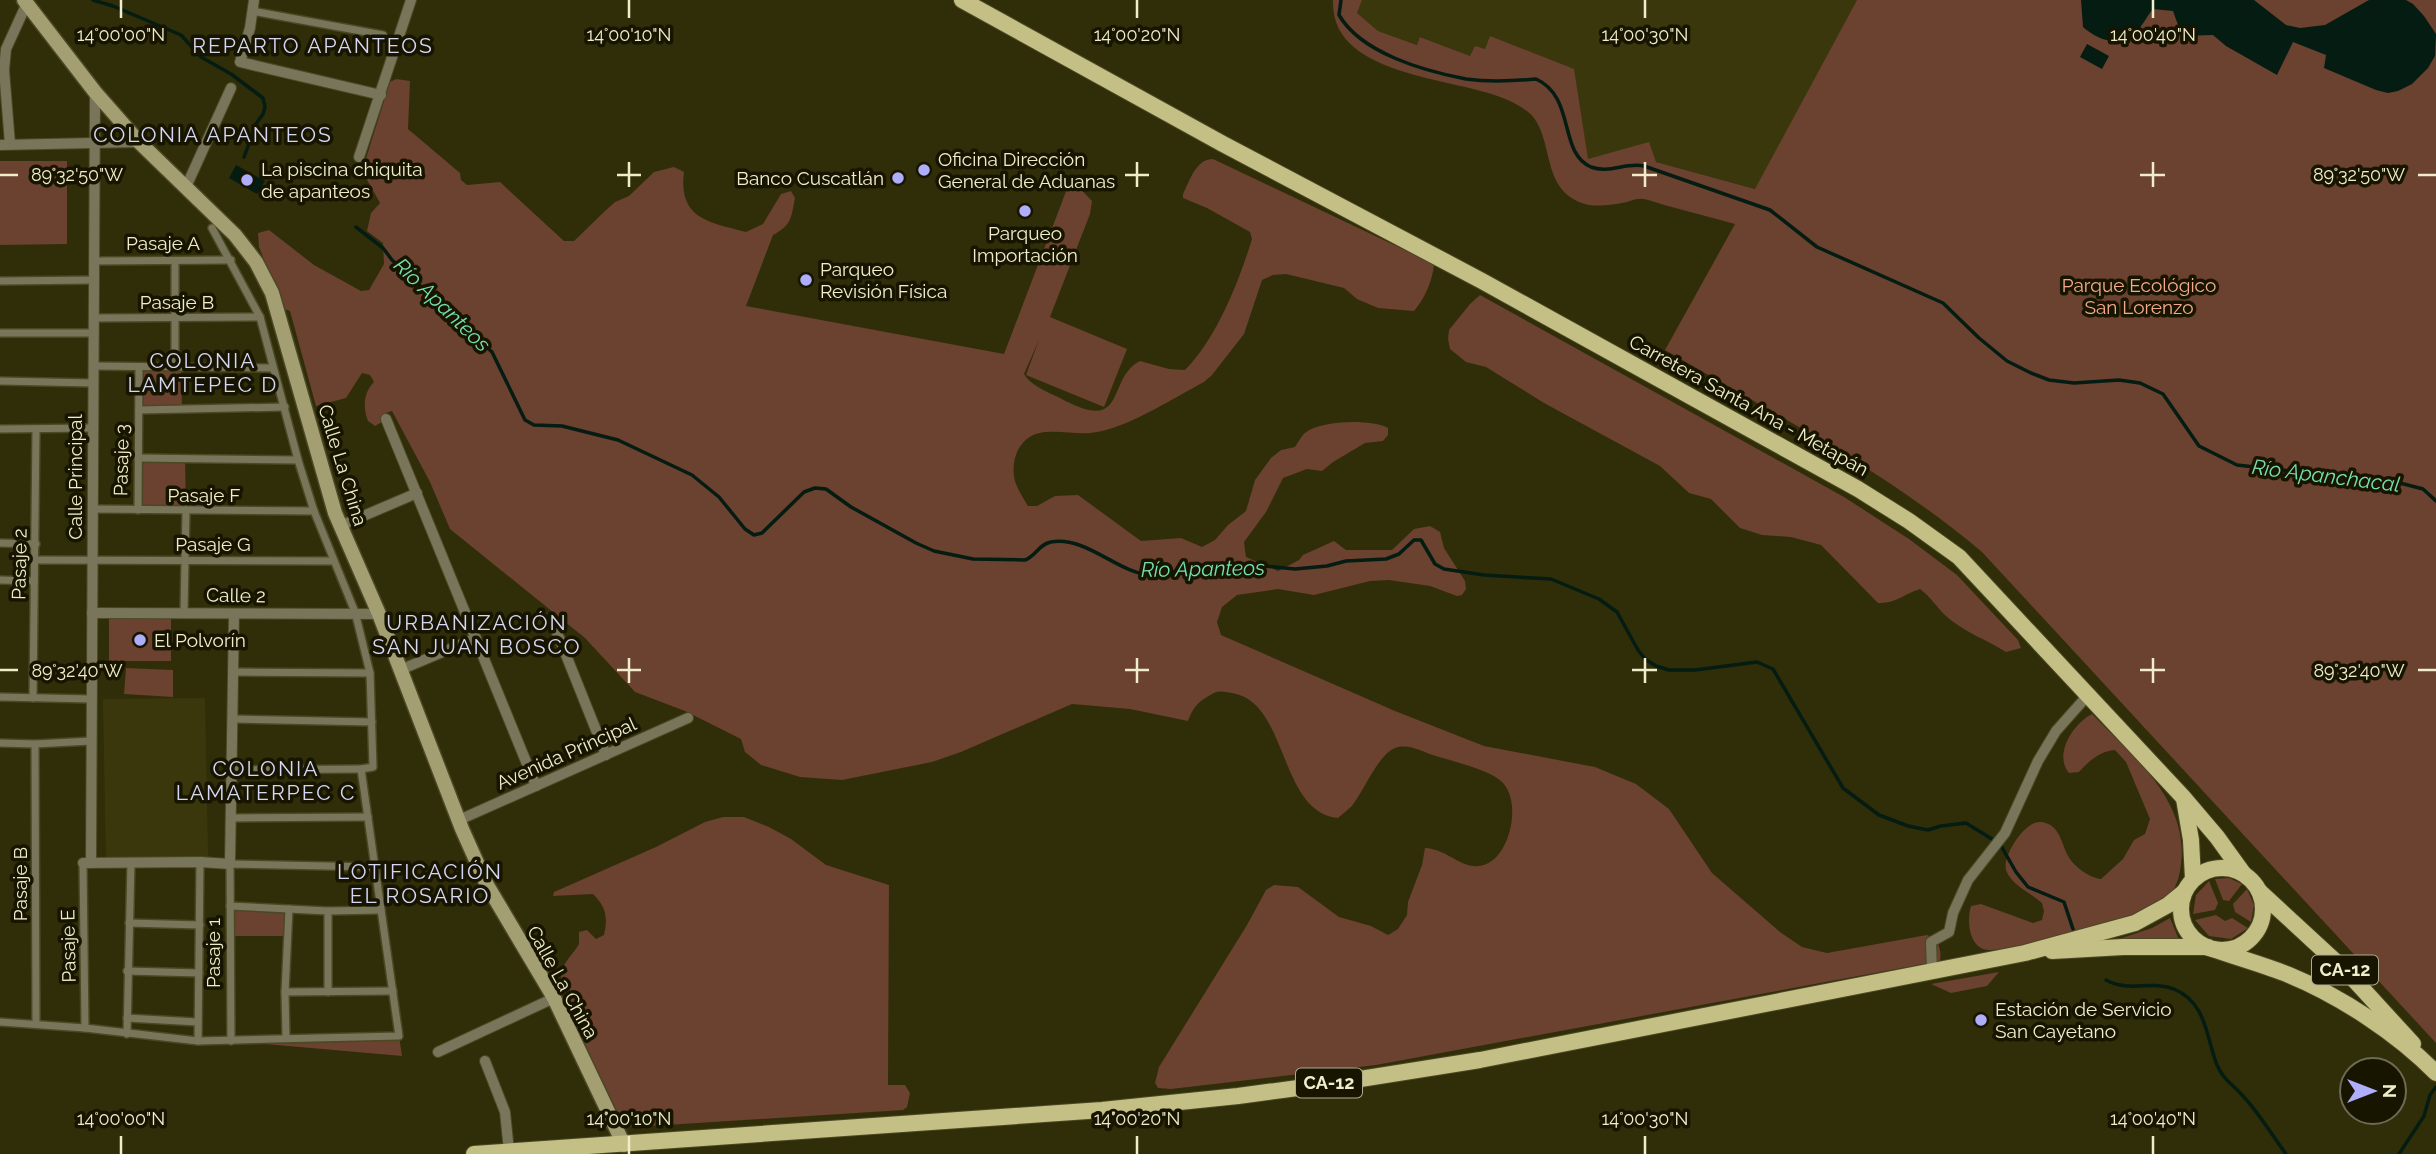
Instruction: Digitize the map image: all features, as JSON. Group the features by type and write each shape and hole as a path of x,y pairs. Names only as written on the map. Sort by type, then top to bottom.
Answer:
{"main road":[{"name":"Carretera Santa Ana - Metapán","path":"962,0 1223,144 1506,294 1858,489 1909,521 1959,557 2183,797 2243,873"},
{"name":"Calle La China","path":"26,2 95,92 139,142 235,235 256,262 272,293 340,526 379,614 459,820 487,886 554,998 625,1149"},
{"path":"2183,797 2192,839 2188,886 2181,907 2184,925 2195,940 2330,994 2421,1058"},
{"path":"2188,886 2205,871 2217,868 2232,869 2243,873 2259,891 2263,911 2255,933 2236,947 2210,948"},
{"name":"CA-12","path":"474,1154 625,1149 883,1124 1102,1110 1250,1094 1480,1060 2025,953 2135,923 2168,905 2188,886"},
{"name":"CA-12","path":"2259,891 2348,972 2404,1033 2421,1058 2436,1073"},
{"name":"CA-12","path":"2025,953 2140,947 2210,948"}],"street":[{"path":"359,157 411,0"},
{"path":"26,2 6,49 5,144 139,142"},
{"path":"381,95 240,62 253,5 383,35"},
{"path":"186,187 231,88"},
{"name":"Calle Principal","path":"87,863 91,741 95,92"},
{"path":"212,228 261,317 314,511 355,612 370,673 372,722 373,767 232,770"},
{"name":"Pasaje A","path":"94,261 231,260"},
{"path":"175,261 175,368"},
{"path":"0,281 94,279"},
{"name":"Pasaje B","path":"94,318 261,317"},
{"path":"0,333 94,333"},
{"path":"93,366 273,368"},
{"name":"Pasaje 3","path":"138,510 139,368"},
{"path":"0,381 93,383"},
{"path":"139,410 285,407"},
{"path":"386,419 536,786"},
{"path":"0,429 93,428"},
{"name":"Pasaje 2","path":"33,698 36,430"},
{"path":"138,457 298,460"},
{"path":"340,526 417,493"},
{"name":"Pasaje F","path":"93,509 314,511"},
{"path":"184,612 186,510"},
{"path":"0,543 36,544"},
{"path":"35,560 92,560"},
{"name":"Pasaje G","path":"92,560 333,561"},
{"path":"0,580 34,581"},
{"name":"Calle 2","path":"92,613 379,614"},
{"path":"230,864 234,614"},
{"path":"552,620 606,755"},
{"path":"400,670 476,638"},
{"path":"234,672 370,673"},
{"path":"1932,971 1931,942 1949,932 1968,880 2005,833 2038,761 2056,731 2088,695"},
{"path":"0,697 91,699"},
{"name":"Avenida Principal","path":"459,820 688,718"},
{"path":"233,719 372,722"},
{"path":"0,743 91,741"},
{"name":"Pasaje B","path":"35,744 36,1024"},
{"path":"0,1022 85,1028 198,1041 399,1036 361,769"},
{"path":"231,818 368,817"},
{"path":"127,1034 131,862"},
{"path":"87,863 200,862 374,867"},
{"path":"198,1041 200,862"},
{"name":"Pasaje E","path":"85,1028 87,863"},
{"name":"Pasaje 1","path":"230,864 231,1041"},
{"path":"230,906 328,911 381,910"},
{"path":"286,1037 289,909"},
{"path":"328,911 328,992"},
{"path":"129,923 200,925"},
{"path":"127,971 199,973"},
{"path":"285,992 393,990"},
{"path":"438,1052 554,998"},
{"path":"127,1018 197,1022"},
{"path":"485,1061 505,1112 509,1151"}],"shaded area":[{"path":"1362,0 1857,0 1756,189 1656,162 1588,160 1490,37 1485,50 1470,56 1421,37 1418,45 1378,31 1357,13"},
{"path":"2081,0 2254,0 2286,25 2300,28 2325,25 2369,0 2406,0 2424,16 2436,34 2435,56 2428,68 2412,84 2388,93 2324,68 2326,55 2293,42 2277,75 2226,46 2213,35 2182,36 2173,11 2153,9 2138,31 2128,38 2115,41 2102,39 2083,27"},
{"path":"2087,44 2109,56 2102,69 2080,57"},
{"name":"La piscina chiquita de apanteos","path":"236,165 265,181 257,194 229,178"},
{"path":"205,698 208,857 106,859 103,699"}],"green space":[{"name":"Parque Ecológico San Lorenzo","path":"1333,0 1362,0 1357,13 1378,31 1417,45 1420,37 1470,56 1475,46 1485,49 1490,36 1574,69 1588,159 1649,142 1656,162 1755,189 1857,0 2436,0 2436,1043 1982,552 1868,469 1665,350 1735,224 1643,199 1598,206 1571,198 1555,178 1540,129 1529,113 1490,93 1403,71 1375,61 1353,46 1338,26"},
{"path":"396,79 410,81 408,129 460,173 461,180 467,185 500,182 564,241 574,241 615,202 629,196 654,172 674,167 684,172 683,188 691,209 709,221 746,232 763,224 781,194 791,191 795,198 790,220 773,235 746,306 1004,354 1070,181 1074,182 1092,201 1090,214 1050,317 1127,349 1104,407 1026,375 1039,340 1024,374 1045,391 1082,408 1097,411 1106,408 1113,400 1129,369 1140,361 1169,369 1185,370 1217,326 1234,290 1252,239 1250,232 1183,198 1194,171 1202,162 1213,159 1430,262 1434,265 1430,284 1414,311 1378,308 1357,299 1344,288 1286,274 1273,275 1262,280 1244,334 1204,382 1114,428 1088,433 1040,433 1026,440 1017,452 1014,476 1028,506 1037,506 1055,496 1078,495 1141,541 1181,538 1202,547 1215,540 1246,511 1255,480 1271,458 1281,450 1295,447 1305,433 1322,425 1346,422 1370,423 1388,428 1388,435 1383,441 1365,443 1322,471 1307,469 1283,478 1266,512 1244,542 1246,557 1278,571 1303,555 1334,541 1346,550 1392,550 1414,529 1430,526 1440,532 1444,548 1465,581 1466,589 1462,595 1457,596 1430,586 1389,580 1370,581 1314,595 1278,589 1237,595 1222,607 1217,622 1221,635 1395,711 1484,746 1595,767 1636,784 1669,809 1712,873 1780,932 1802,947 1827,953 1927,935 1938,945 1940,961 1376,1065 1171,1089 1158,1088 1155,1083 1159,1067 1266,890 1274,885 1298,887 1339,917 1371,926 1388,935 1398,929 1407,915 1408,902 1422,865 1425,848 1474,866 1486,864 1496,857 1504,846 1512,818 1512,804 1501,781 1470,766 1416,749 1395,748 1383,757 1354,803 1338,818 1319,811 1304,797 1264,715 1250,701 1232,693 1222,692 1200,702 1188,721 1130,709 1072,704 932,762 842,780 800,777 761,765 745,752 741,739 685,711 635,692 585,638 450,529 430,482 392,411 386,413 382,422 375,426 368,421 365,401 374,382 370,375 362,373 346,398 316,406 290,311 284,309 259,247 258,233 269,230 314,265 361,291 369,290 384,264 383,243 367,231 371,213 380,203 362,171 390,82"},
{"path":"0,161 67,161 67,244 0,245"},
{"path":"1480,295 1844,497 1909,539 1957,575 2018,640 2021,648 2006,652 1968,632 1947,617 1920,589 1895,600 1878,603 1821,545 1791,537 1762,535 1740,528 1711,499 1689,493 1660,466 1544,403 1486,367 1466,362 1450,349 1449,330"},
{"path":"139,368 181,368 182,409 139,410"},
{"path":"138,458 185,458 186,510 138,510"},
{"name":"El Polvorín","path":"109,619 171,619 171,661 109,661"},
{"path":"126,668 173,670 173,697 124,694"},
{"path":"2092,714 2140,763 2167,799 2176,819 2181,841 2181,864 2176,884 2170,894 2160,902 2121,920 2049,940 1999,949 1983,949 1974,942 1972,936 1969,924 1971,906 1981,904 2033,923 2042,920 2042,903 2017,884 2006,870 2011,848 2028,827 2041,822 2052,826 2073,862 2086,874 2101,879 2123,859 2134,840 2145,834 2150,819 2126,762 2115,750 2095,757 2079,772 2069,773 2065,765 2064,748 2068,740 2079,724"},
{"path":"723,817 744,817 769,827 791,839 826,865 889,885 888,1085 905,1085 910,1093 907,1107 903,1110 635,1127 627,1126 621,1121 576,1024 561,976 566,962 579,944 579,932 587,930 596,939 604,935 605,913 593,894 553,896 554,892 705,822"},
{"path":"2229,878 2242,884 2229,901 2223,900 2215,879"},
{"path":"2209,881 2218,903 2215,910 2193,914 2196,895"},
{"path":"2247,889 2254,905 2251,922 2235,912 2233,904"},
{"path":"230,907 289,909 288,936 231,936"},
{"path":"2216,915 2225,921 2232,918 2248,928 2231,939 2209,936 2195,920"},
{"path":"2170,918 2180,942 2121,940 2152,928"},
{"path":"1999,972 1987,986 1951,993 1931,984"},
{"path":"399,1036 402,1056 231,1041"}],"waterway":[{"name":"Río Apanteos","path":"93,0 181,35 201,57 231,74 263,98 263,114 256,124 244,157"},
{"name":"Río Apanchacal","path":"1341,0 1339,15 1349,28 1362,40 1395,58 1466,79 1536,79 1548,87 1557,98 1574,150 1581,160 1591,167 1604,169 1644,166 1770,210 1817,247 1943,303 2007,361 2031,373 2049,380 2074,383 2119,380 2140,383 2163,394 2199,446 2237,465 2332,473 2369,481 2400,483 2423,489 2436,501"},
{"name":"Río Apanteos","path":"356,227 383,248 392,260 492,352 525,420 534,425 562,426 618,440 692,475 719,497 745,529 754,535 762,533 804,492 815,488 826,489 851,507 934,551 973,559 1025,560 1047,543 1064,542 1077,544 1126,568 1151,575 1227,564 1295,569 1346,561 1386,559 1399,554 1414,540 1421,540 1435,564 1444,569 1484,575 1551,579 1599,599 1617,612 1638,650 1656,666 1669,670 1695,670 1757,662 1773,669 1843,788 1879,815 1908,826 1928,830 1966,823 2000,844 2028,887 2064,902 2073,929"},
{"name":"Río Apanteos","path":"2106,980 2124,986 2165,987 2185,995 2204,1022 2219,1070 2253,1108 2286,1154"},
{"path":"2399,1154 2424,1116 2430,1095 2436,1087"}],"place":[{"name":"Oficina Dirección General de Aduanas","path":"924,170"},
{"name":"Banco Cuscatlán","path":"898,178"},
{"name":"La piscina chiquita de apanteos","path":"247,180"},
{"name":"Parqueo Importación","path":"1025,211"},
{"name":"Parqueo Revisión Física","path":"806,280"},
{"name":"El Polvorín","path":"140,640"},
{"name":"Estación de Servicio San Cayetano","path":"1981,1020"}],"district":[{"name":"REPARTO APANTEOS","path":"313,46"},
{"name":"COLONIA APANTEOS","path":"213,135"},
{"name":"COLONIA LAMTEPEC D","path":"203,373"},
{"name":"URBANIZACIÓN SAN JUAN BOSCO","path":"477,635"},
{"name":"COLONIA LAMATERPEC C","path":"266,781"},
{"name":"LOTIFICACIÓN EL ROSARIO","path":"420,884"}]}
